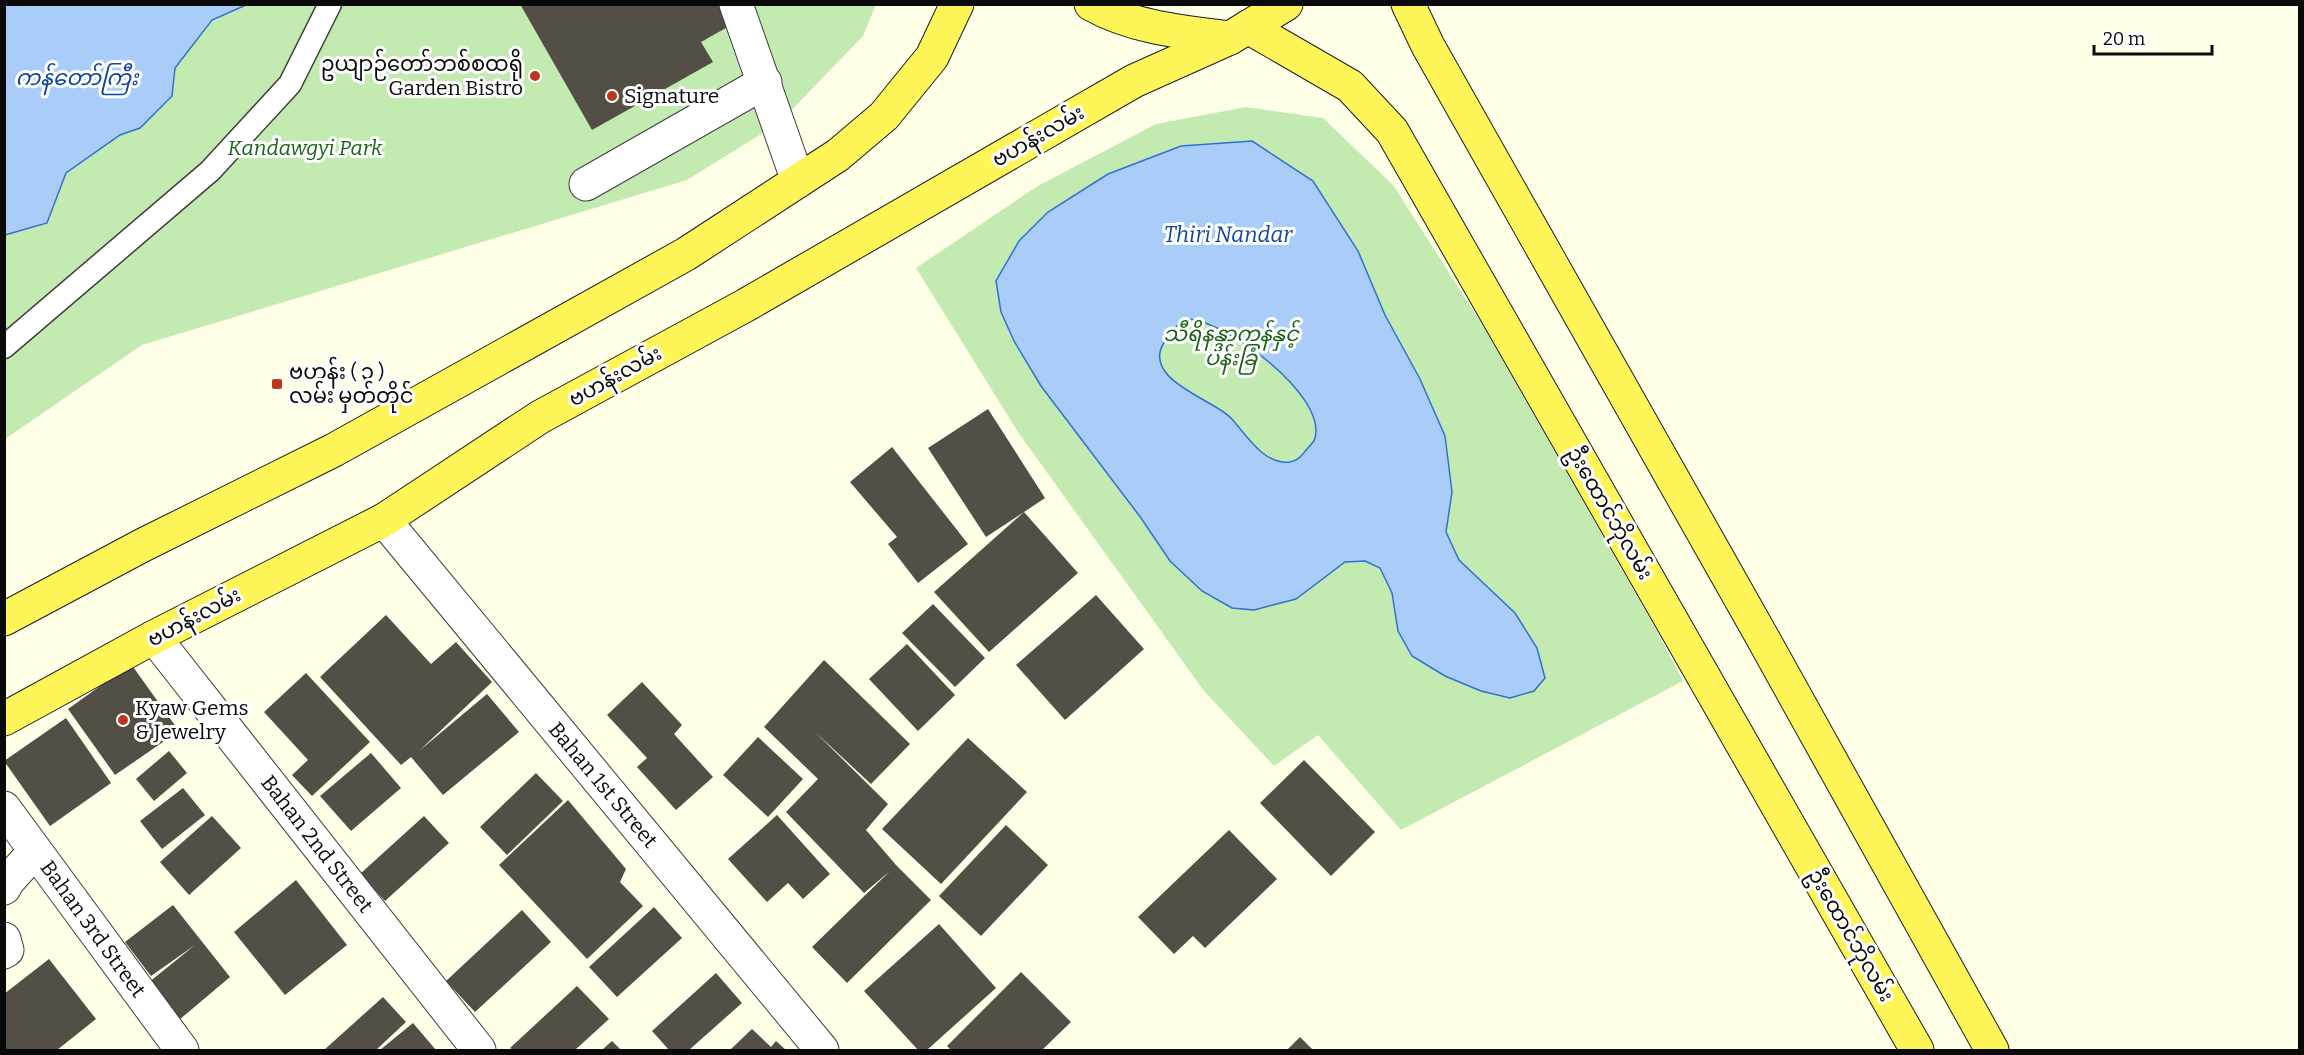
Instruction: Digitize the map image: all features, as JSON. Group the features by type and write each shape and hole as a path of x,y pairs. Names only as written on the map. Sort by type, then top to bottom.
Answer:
{"main road":[{"path":"4,619 143,545 345,445 686,254 838,155 884,116 933,57 957,4"},
{"path":"1091,4 1114,17 1168,30 1239,32"},
{"name":"ဗဟန်းလမ်း","path":"4,719 154,637 384,520 540,417 756,299 1134,81 1239,32 1286,4"},
{"path":"1408,4 1428,46 1756,626 1992,1050"},
{"name":"ဦးထောင်ဘိုလမ်း","path":"1239,32 1350,86 1392,131 1917,1050"}],"street":[{"path":"736,4 798,181"},
{"path":"586,184 765,82"},
{"name":"Bahan 1st Street","path":"384,520 822,1050"},
{"name":"Bahan 2nd Street","path":"154,637 479,1050"},
{"name":"Bahan 3rd Street","path":"4,808 182,1050"},
{"path":"4,888 34,851"},
{"path":"4,939 7,950 4,952"}],"lane":[{"path":"4,346 210,171 290,84 330,4"}],"green space":[{"name":"Kandawgyi Park","path":"246,4 876,5 863,36 779,123 687,180 142,345 5,439 5,235 47,223 66,173 120,135 140,128 171,97 175,68 212,20"},
{"name":"သီရိနန္ဒာကန်နှင့် ပန်းခြံ","path":"1246,107 1323,118 1393,185 1485,329 1683,681 1401,830 1318,735 1274,766 1204,691 1018,432 916,268 1036,187 1156,124"}],"water":[{"name":"ကန်တော်ကြီး","path":"5,4 246,5 212,20 175,68 172,96 140,128 120,135 66,173 47,223 5,235"},
{"name":"Thiri Nandar","path":"1252,141 1313,181 1358,251 1385,315 1420,379 1445,436 1452,492 1446,532 1459,560 1515,613 1537,648 1545,678 1534,691 1510,698 1481,691 1445,676 1412,656 1398,631 1392,593 1380,568 1365,561 1345,562 1296,599 1254,610 1232,608 1202,591 1170,561 1141,518 1041,386 1014,341 1001,312 996,281 1019,241 1048,212 1108,174 1181,146","holes":["1187,319 1225,332 1270,363 1290,382 1305,401 1315,421 1315,438 1298,459 1280,462 1263,454 1231,418 1182,387 1162,366 1160,354 1165,341 1177,326"]}],"building":[{"name":"Signature","path":"520,4 731,4 740,20 701,42 713,62 592,130"},
{"path":"988,409 1045,498 986,537 928,448"},
{"path":"892,447 968,544 918,583 888,544 897,537 850,482"},
{"path":"1024,512 1078,573 989,652 934,592"},
{"path":"1096,595 1144,649 1065,720 1016,665"},
{"path":"933,604 985,658 955,687 902,633"},
{"path":"386,615 431,664 456,642 492,682 419,751 487,694 519,732 443,795 411,757 401,765 320,677"},
{"path":"907,644 955,695 918,731 869,679"},
{"path":"824,660 910,744 871,784 814,731 888,804 866,830 896,865 931,900 847,983 812,947 890,871 864,893 786,812 818,779 764,727"},
{"name":"Kyaw Gems & Jewelry","path":"131,664 179,731 115,775 68,709"},
{"path":"306,673 370,742 312,796 292,775 308,760 264,712"},
{"path":"642,682 682,725 674,734 713,777 676,810 637,767 647,758 607,715"},
{"path":"66,718 111,783 50,826 4,761"},
{"path":"758,737 803,779 768,817 723,775"},
{"path":"968,738 1027,792 941,884 882,829"},
{"path":"169,751 187,773 154,801 136,779"},
{"path":"371,753 401,788 351,831 320,796"},
{"path":"1304,760 1375,832 1331,876 1260,803"},
{"path":"536,773 563,801 507,855 480,827"},
{"path":"183,788 205,815 162,849 140,821"},
{"path":"568,800 626,869 620,882 643,906 587,959 499,865"},
{"path":"777,815 830,874 803,899 788,883 767,902 728,859"},
{"path":"212,816 241,848 189,895 160,862"},
{"path":"424,816 449,843 385,901 360,874"},
{"path":"1006,825 1048,865 981,936 939,896"},
{"path":"1229,830 1277,879 1205,948 1193,936 1174,954 1138,917"},
{"path":"296,880 347,945 285,995 234,932"},
{"path":"173,905 230,977 179,1020 148,983 195,945 151,976 125,942"},
{"path":"654,907 682,938 617,997 589,967"},
{"path":"522,910 551,942 475,1012 446,981"},
{"path":"939,924 996,988 927,1050 918,1050 864,991"},
{"path":"49,959 96,1019 57,1050 4,1050 4,994"},
{"path":"1021,972 1071,1022 1042,1050 951,1050 947,1046"},
{"path":"716,973 742,1003 689,1050 669,1050 652,1031"},
{"path":"577,986 609,1019 575,1050 513,1050 510,1048"},
{"path":"383,997 406,1022 376,1050 324,1050"},
{"path":"413,1023 436,1050 380,1050"},
{"path":"752,1029 771,1047 776,1041 786,1050 730,1050"},
{"path":"1300,1037 1313,1050 1287,1050"},
{"path":"612,1041 621,1050 602,1050"}],"place":[{"name":"ဥယျာဉ်တော်ဘစ်စထရို Garden Bistro","path":"535,76"},
{"name":"Signature","path":"612,96"},
{"name":"ဗဟန်း ( ၃ ) လမ်း မှတ်တိုင်","path":"277,384"},
{"name":"Kyaw Gems & Jewelry","path":"123,720"}]}
